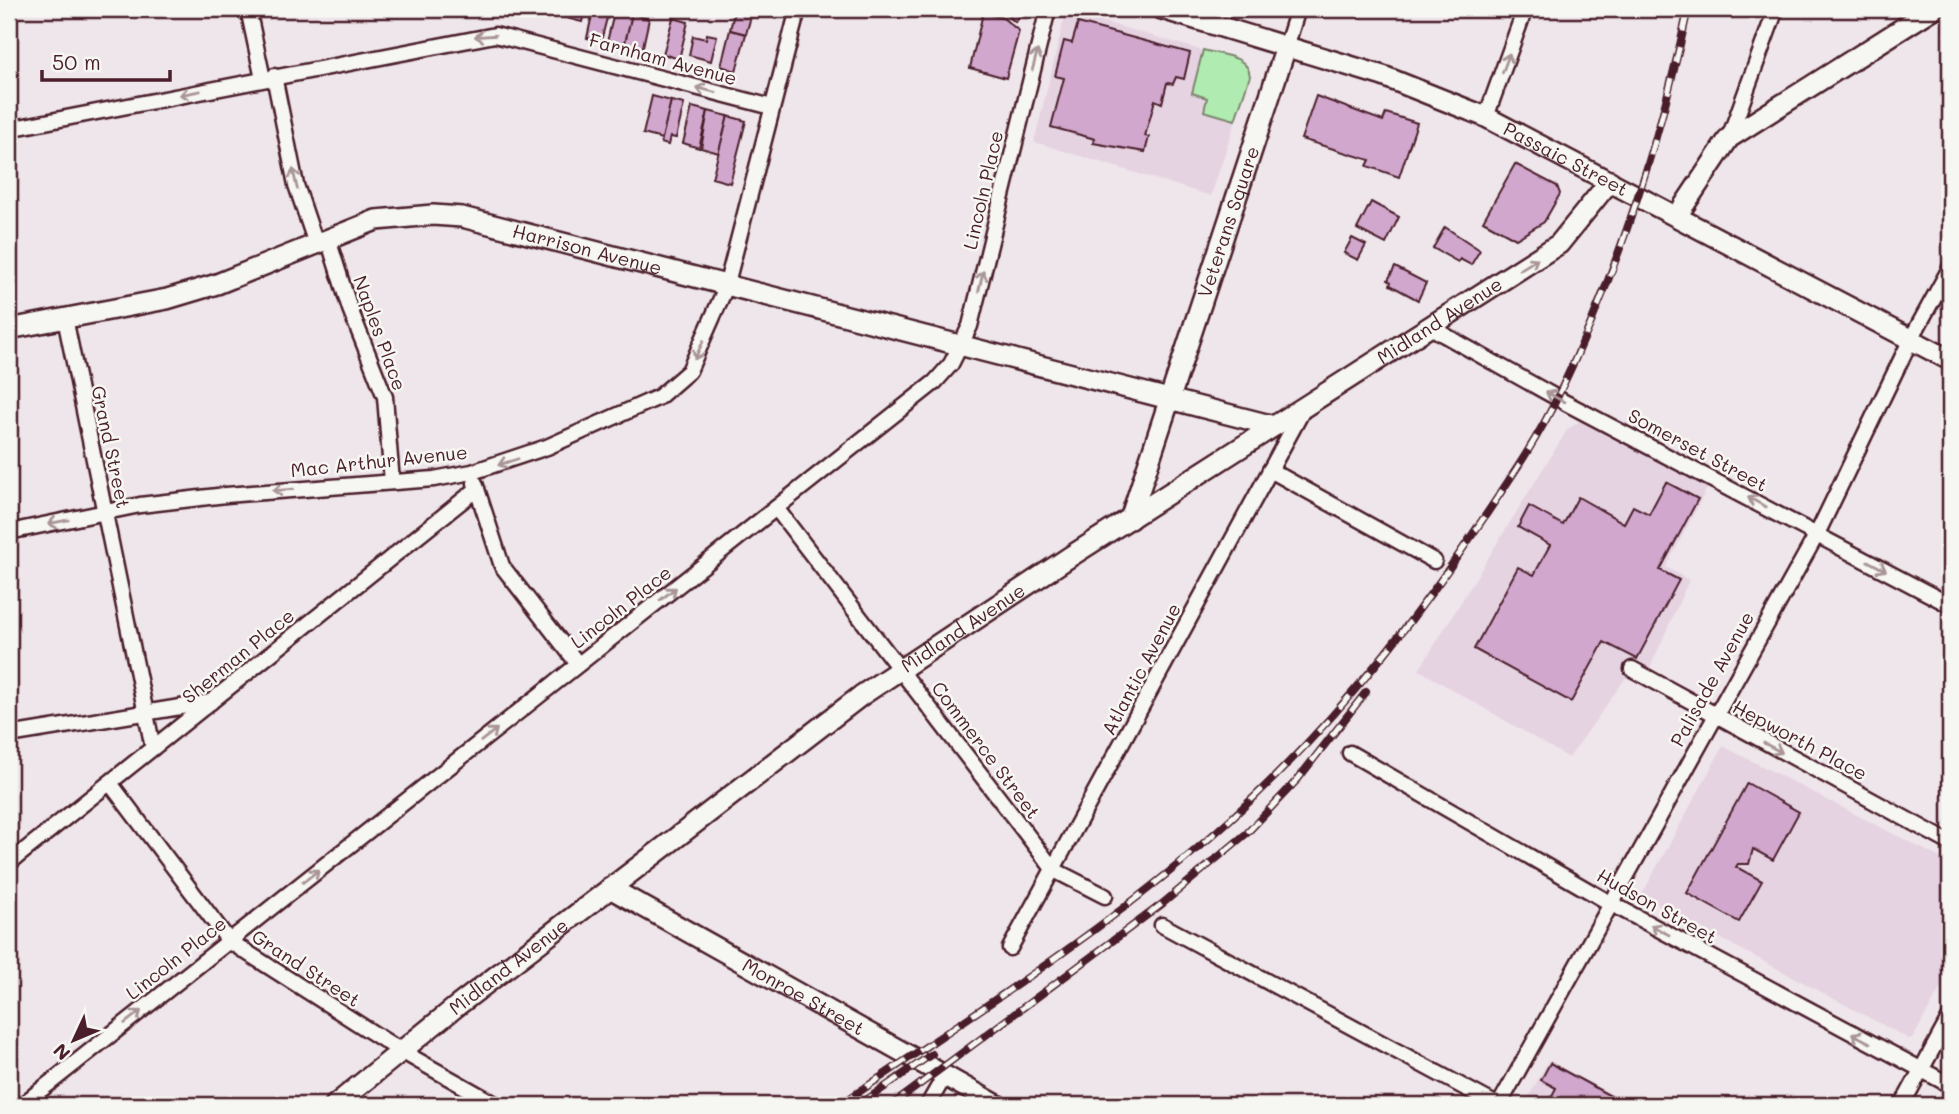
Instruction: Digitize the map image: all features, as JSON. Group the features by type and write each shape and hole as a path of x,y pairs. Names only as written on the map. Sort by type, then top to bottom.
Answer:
{"street":[{"name":"Naples Place","path":"248,9 269,78 296,185 385,397 391,482"},
{"name":"Mac Arthur Avenue","path":"9,531 105,512 226,495 391,482 472,472 547,447 659,397 689,370 726,287 798,9"},
{"name":"Lincoln Place","path":"22,1105 935,382 962,346 970,326 1048,9"},
{"name":"Passaic Street","path":"1162,9 1287,44 1384,76 1486,117 1950,360"},
{"path":"1287,44 1298,9"},
{"path":"1486,117 1525,9"},
{"path":"1677,216 1728,138 1776,9"},
{"path":"1728,138 1933,9"},
{"name":"Farnham Avenue","path":"9,129 495,35 772,107"},
{"name":"Veterans Square","path":"1130,519 1287,44"},
{"name":"Midland Avenue","path":"335,1105 610,888 862,695 1130,519 1559,244 1610,181"},
{"name":"Harrison Avenue","path":"9,329 167,299 217,284 388,218 433,215 462,217 1168,399"},
{"name":"Palisade Avenue","path":"1498,1105 1817,534 1911,339 1950,268"},
{"name":"Grand Street","path":"65,318 153,748"},
{"name":"Somerset Street","path":"1430,327 1557,398 1950,605"},
{"path":"1168,399 1274,426"},
{"name":"Atlantic Avenue","path":"1010,948 1305,407"},
{"path":"1270,470 1434,561"},
{"path":"472,472 502,566 578,664"},
{"name":"Sherman Place","path":"9,863 477,489"},
{"name":"Commerce Street","path":"776,508 1054,870 1105,896"},
{"name":"Hepworth Place","path":"1632,669 1713,716 1950,843"},
{"path":"9,735 212,701"},
{"name":"Hudson Street","path":"1350,753 1610,903 1950,1085"},
{"name":"Grand Street","path":"110,783 229,941 401,1051 497,1105"},
{"name":"Monroe Street","path":"610,888 997,1105"},
{"path":"1162,925 1498,1105"},
{"path":"1902,1105 1950,1017"},
{"path":"928,1105 944,1077"}],"shaded area":[{"path":"1066,11 1246,63 1250,76 1211,196 1034,142"},
{"path":"1589,415 1712,479 1666,567 1689,580 1646,677 1632,669 1569,758 1419,670 1567,430"},
{"path":"1723,746 1950,863 1950,971 1913,1038 1909,1039 1641,896"},
{"path":"1548,1061 1633,1105 1540,1105 1528,1098"}],"green space":[{"path":"1203,50 1232,57 1248,69 1250,76 1235,120 1204,111 1207,98 1192,93"}],"building":[{"path":"556,9 585,9 582,22 555,15"},
{"path":"735,9 752,13 746,34 730,30"},
{"path":"1000,9 1026,9 1015,22"},
{"path":"593,10 608,14 601,41 587,38"},
{"path":"614,13 632,16 624,47 607,42"},
{"path":"983,13 1003,18 1019,31 1006,78 970,68"},
{"path":"632,14 649,19 642,51 624,47"},
{"path":"673,18 688,22 679,59 663,54"},
{"path":"1078,23 1190,53 1184,79 1176,77 1173,84 1167,83 1162,103 1155,100 1145,136 1149,137 1145,152 1093,143 1095,139 1051,127 1064,78 1055,76 1064,41 1072,43"},
{"path":"730,30 746,34 736,71 721,66"},
{"path":"707,34 717,36 711,61 689,55 693,36 706,39"},
{"path":"652,96 671,101 662,139 643,134"},
{"path":"1316,96 1383,121 1386,113 1417,123 1399,177 1367,166 1370,160 1301,139"},
{"path":"671,101 684,104 676,138 670,137 668,145 661,143"},
{"path":"692,107 708,111 699,148 683,143"},
{"path":"708,111 728,116 719,153 701,148"},
{"path":"728,116 746,121 730,183 712,178"},
{"path":"1515,164 1557,186 1560,194 1544,222 1516,239 1483,221"},
{"path":"1371,202 1399,217 1386,244 1357,229"},
{"path":"1445,227 1480,250 1471,265 1460,259 1458,262 1433,248"},
{"path":"1352,238 1366,245 1358,260 1344,253"},
{"path":"1395,267 1426,283 1418,300 1390,285 1388,280"},
{"path":"1666,482 1698,499 1660,570 1679,580 1637,659 1604,642 1571,702 1474,649 1518,567 1534,575 1550,545 1518,527 1529,506 1563,525 1578,497 1624,523 1633,506 1649,514"},
{"path":"1747,783 1799,812 1773,860 1753,849 1749,864 1738,864 1736,867 1762,881 1739,922 1687,893"},
{"path":"1550,1063 1627,1105 1547,1105 1556,1088 1541,1080"}],"railway":[{"path":"840,1105 1013,988 1180,863 1266,786 1306,745 1417,613 1523,459 1550,412 1580,349 1635,207 1664,109 1688,9"},
{"path":"892,1105 1162,904 1247,833 1298,779 1366,692"},
{"path":"859,1105 932,1054"}]}
